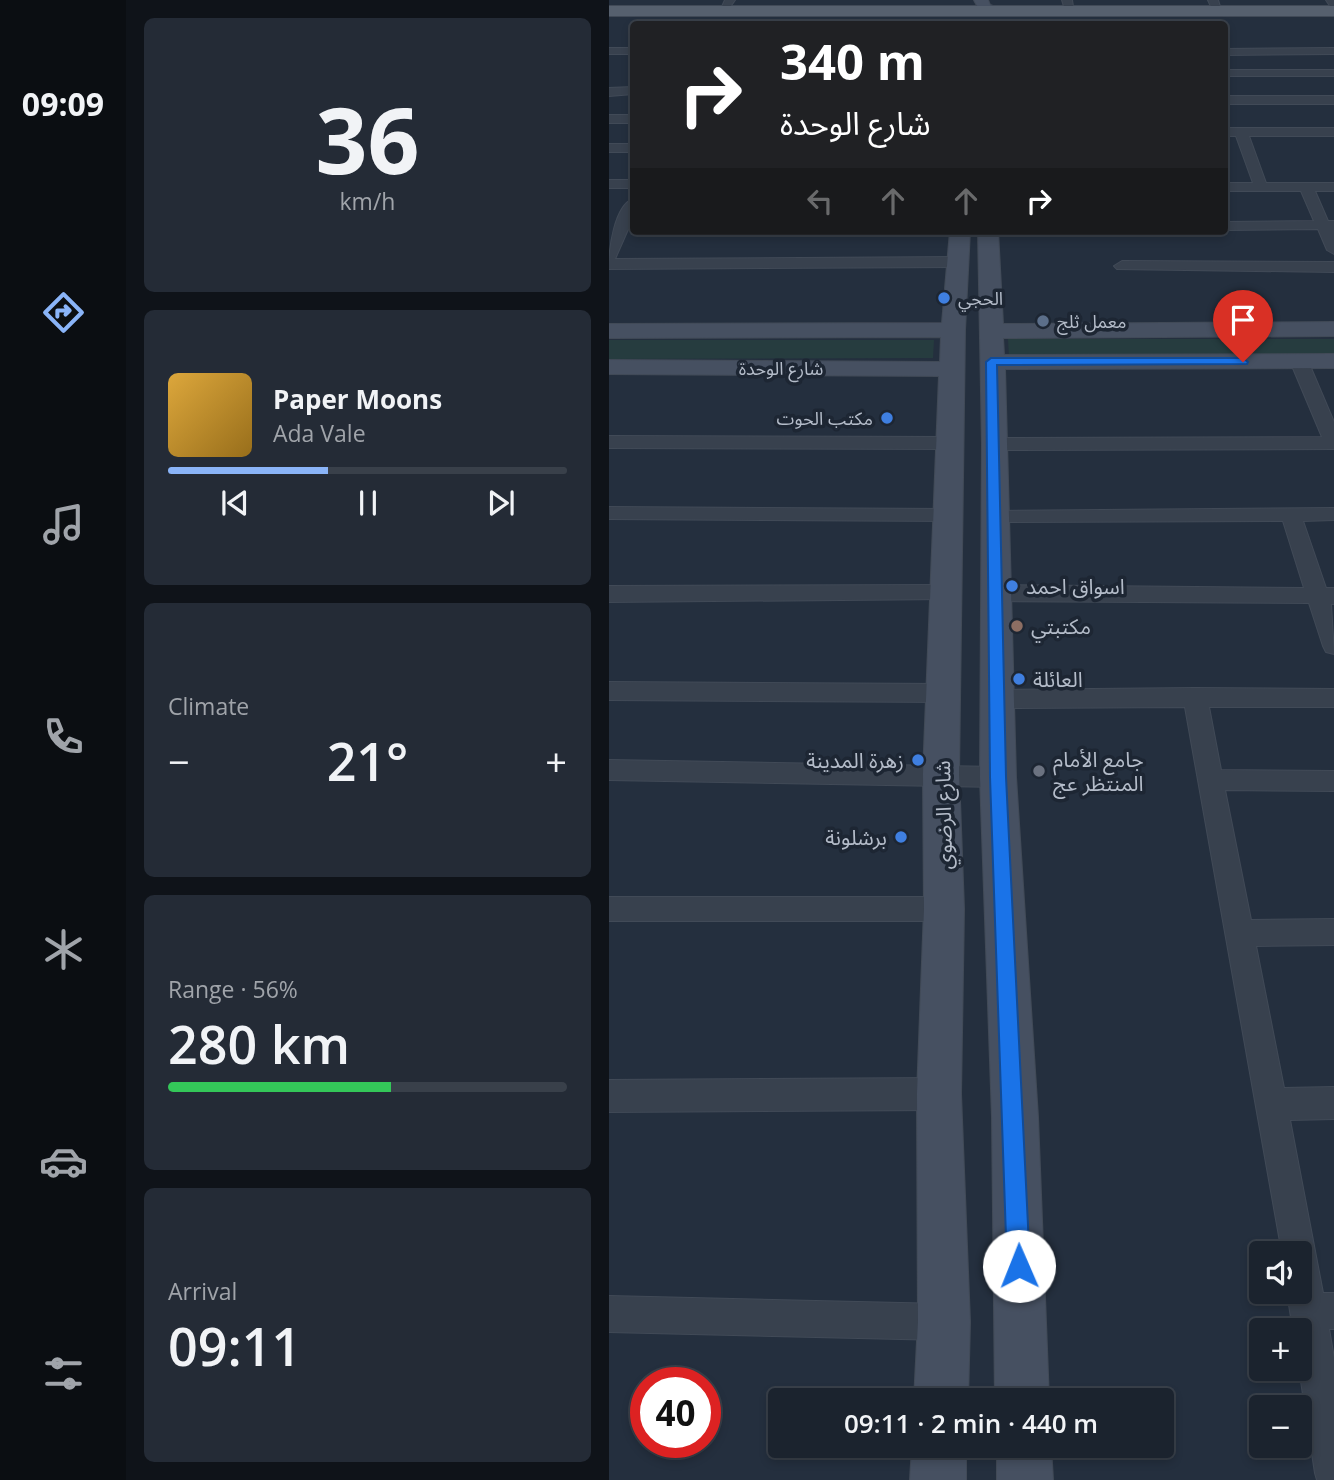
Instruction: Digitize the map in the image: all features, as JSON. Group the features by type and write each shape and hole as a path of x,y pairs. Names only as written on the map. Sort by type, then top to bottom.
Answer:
{"main road":[{"path":"782,21 958,14 1069,6 1216,5 1334,11"},
{"path":"720,10 754,21"},
{"path":"609,20 689,16 720,10 958,14 977,21"},
{"path":"609,11 689,16"},
{"path":"1228,21 1334,20"}],"street":[{"path":"981,0 985,8 1001,11"},
{"path":"609,51 630,51"},
{"path":"1230,52 1334,51"},
{"path":"1230,52 1245,73"},
{"path":"1228,73 1334,73"},
{"path":"609,92 630,91"},
{"path":"1228,100 1334,100"},
{"path":"609,119 630,119"},
{"path":"1228,132 1334,132"},
{"path":"1241,132 1243,154 1261,187"},
{"path":"609,148 630,148"},
{"path":"609,184 630,184"},
{"path":"1228,187 1334,187"},
{"path":"1306,187 1328,225 1334,250"},
{"path":"609,257 629,223"},
{"path":"1228,226 1328,225"},
{"path":"988,235 995,444 993,517 998,777 1015,1118 1022,1388"},
{"path":"609,264 959,247"},
{"name":"شارع الرضوي","path":"941,1388 944,1322 939,1094 944,909 941,774 953,330 959,247"},
{"path":"1122,266 1334,267"},
{"path":"991,346 1334,329"},
{"name":"شارع الوحدة","path":"609,331 953,330"},
{"path":"991,346 1299,362 1334,361"},
{"path":"995,444 1334,443 1299,362"},
{"name":"شارع الوحدة","path":"609,367 953,369"},
{"path":"609,442 951,443"},
{"path":"609,513 949,514"},
{"path":"1291,514 1326,596 1334,646"},
{"path":"993,517 1334,514"},
{"path":"609,594 947,592"},
{"path":"994,593 1326,596"},
{"path":"609,691 944,693"},
{"path":"1195,697 1297,1241"},
{"path":"997,699 1334,698"},
{"path":"609,770 998,777"},
{"path":"1211,780 1334,781"},
{"path":"609,909 944,909"},
{"path":"1240,933 1334,932"},
{"path":"609,1096 939,1094"},
{"path":"1271,1104 1334,1103"},
{"path":"1312,1288 1322,1311 1334,1473"},
{"path":"609,1314 944,1322"},
{"path":"938,1480 939,1458"},
{"path":"1024,1458 1025,1480"}],"green space":[{"path":"1008,339 1334,339 1334,356 1009,357"},
{"path":"609,340 934,340 933,358 609,359"}],"place":[{"name":"الحجي","path":"944,298"},
{"name":"معمل ثلج","path":"1043,321"},
{"name":"مكتب الحوت","path":"887,418"},
{"name":"اسواق احمد","path":"1012,586"},
{"name":"مكتبتي","path":"1017,626"},
{"name":"العائلة","path":"1019,679"},
{"name":"زهرة المدينة","path":"918,760"},
{"name":"جامع الأمام المنتظر عج","path":"1039,771"},
{"name":"برشلونة","path":"901,837"}],"route":[{"path":"1019,1266 1015,1118 998,777 993,517 995,444 991,362 1243,362"}]}
